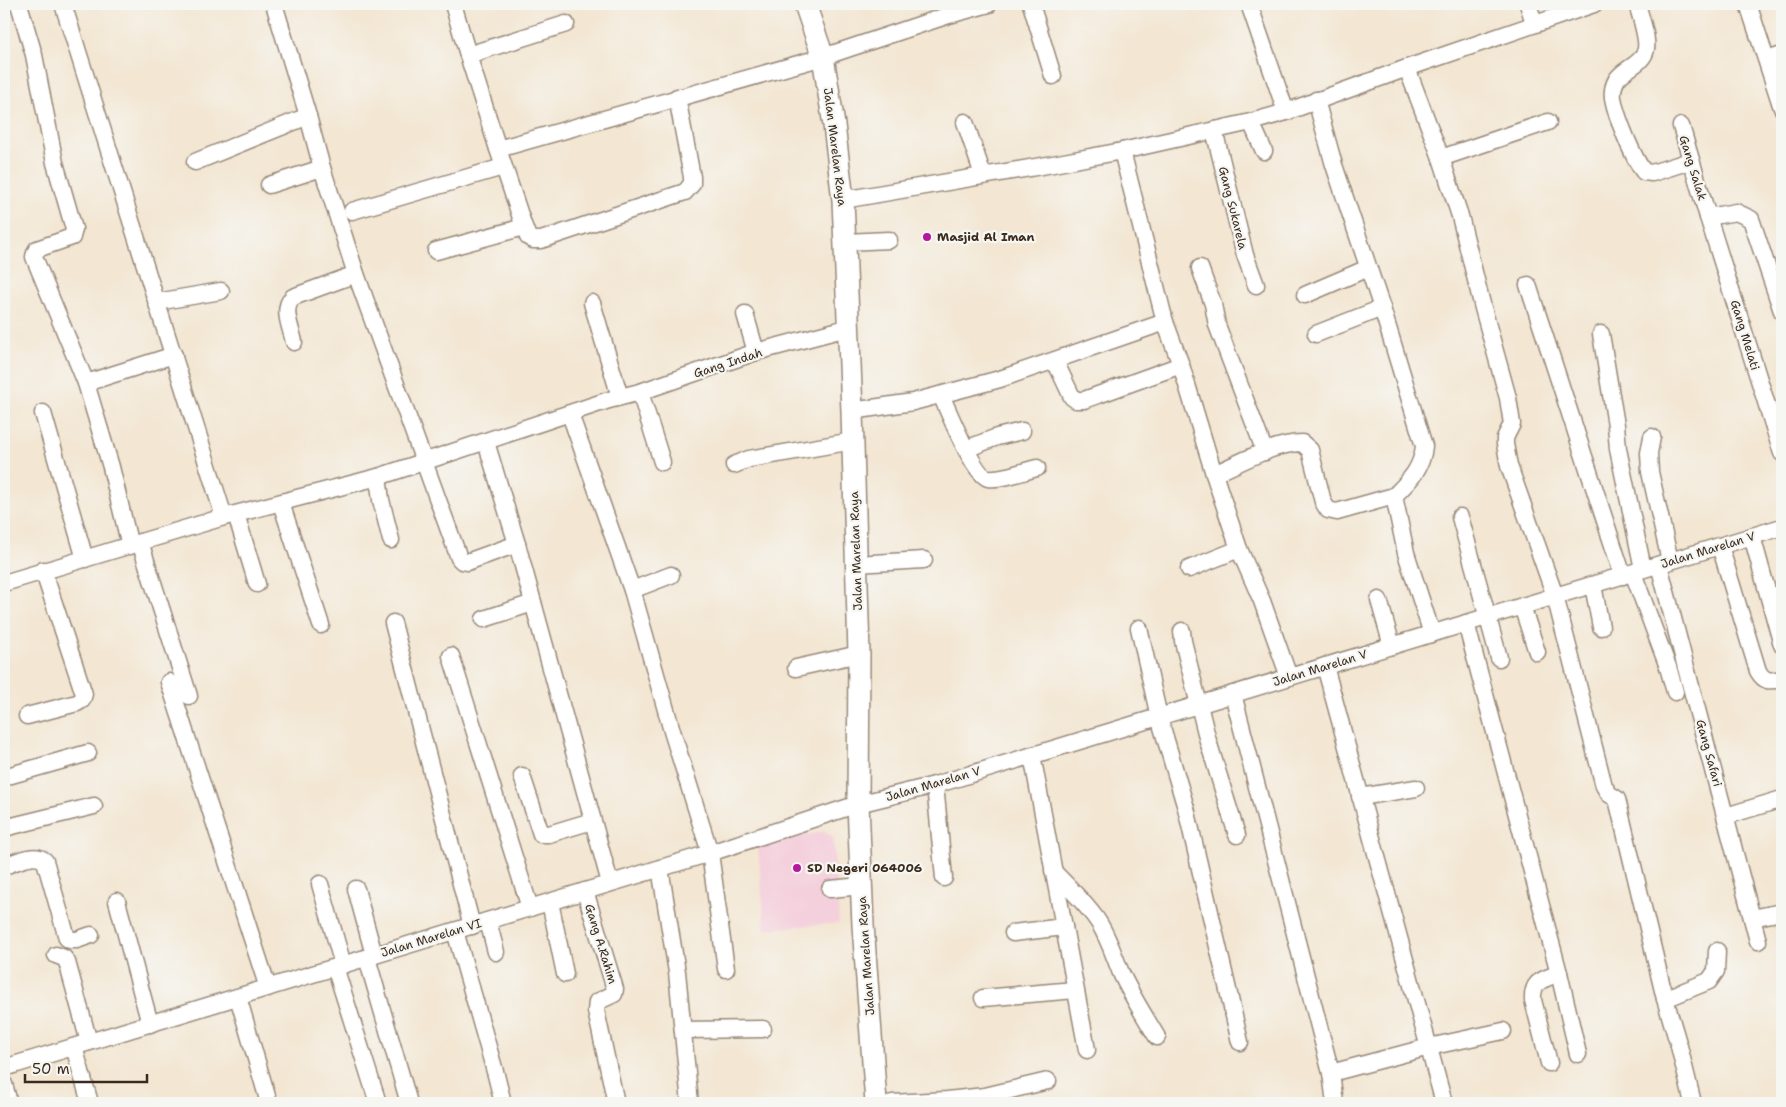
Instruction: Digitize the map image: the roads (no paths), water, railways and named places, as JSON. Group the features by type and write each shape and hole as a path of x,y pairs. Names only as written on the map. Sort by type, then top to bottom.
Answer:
{"main road":[{"name":"Jalan Marelan Raya","path":"805,4 823,57 843,200 852,411 859,654 858,804 876,1103"}],"street":[{"path":"19,4 34,56 55,163 74,229 72,236 69,238 37,249 34,257 86,384 135,544 189,696"},
{"path":"63,4 174,354 230,516 257,584"},
{"path":"274,4 322,168 356,274 459,558 467,562 517,544"},
{"path":"453,4 524,227 528,237 533,240 541,240 685,192 692,184 692,177 677,97"},
{"path":"498,149 823,57 949,15 989,4"},
{"path":"1031,4 1053,76"},
{"path":"1249,4 1286,112"},
{"path":"1528,4 1534,23"},
{"path":"843,200 1122,150 1252,122 1286,112 1534,23 1594,4"},
{"path":"1638,4 1646,42 1645,52 1642,57 1617,79 1613,90 1613,98 1623,129 1639,166 1644,172 1652,173 1690,161"},
{"path":"1748,4 1782,108"},
{"path":"468,55 566,24"},
{"path":"1766,60 1782,55"},
{"path":"1407,68 1441,158 1460,216 1508,398 1512,424 1505,438 1505,444 1509,466 1555,596 1604,786 1609,794 1617,800 1665,999 1693,1103"},
{"path":"1214,474 1265,452 1294,443 1302,443 1308,447 1326,508 1332,512 1338,512 1394,496 1422,463 1424,446 1382,308 1334,165 1316,100"},
{"path":"195,162 308,116"},
{"path":"965,122 983,175"},
{"path":"1252,122 1264,151"},
{"path":"1441,158 1548,122"},
{"name":"Gang Salak","path":"1681,126 1708,217 1736,212 1750,219 1782,311"},
{"name":"Gang Sukarela","path":"1214,130 1245,255 1256,285"},
{"path":"1122,150 1166,322 1214,474 1239,549 1262,601 1289,677"},
{"path":"352,211 504,167"},
{"path":"269,185 322,168"},
{"name":"Gang Melati","path":"1708,217 1782,453"},
{"path":"436,251 524,227"},
{"path":"845,242 889,240"},
{"path":"1200,268 1217,325 1265,452"},
{"path":"1305,295 1368,268"},
{"path":"294,342 286,309 289,301 293,297 356,274"},
{"path":"1528,285 1668,667 1675,692"},
{"path":"158,302 222,290"},
{"path":"592,303 615,399"},
{"path":"1316,334 1382,308"},
{"path":"745,314 756,352"},
{"path":"852,411 913,402 1000,380 1166,322"},
{"name":"Gang Indah","path":"4,582 230,516 378,477 640,392 756,352 847,328"},
{"path":"1601,334 1616,425 1633,572"},
{"path":"86,384 174,354"},
{"path":"1056,361 1072,397 1076,400 1084,400 1181,365"},
{"path":"640,392 662,462"},
{"path":"941,395 966,449 982,475 989,478 998,478 1037,468"},
{"path":"43,413 95,556"},
{"path":"570,414 632,590 672,731 710,853 726,969"},
{"path":"966,449 997,437 1022,431"},
{"name":"Gang Safari","path":"1652,437 1648,453 1649,467 1665,563 1758,941"},
{"path":"734,465 749,459 853,441"},
{"path":"486,442 517,544 610,883"},
{"path":"378,477 381,500 391,540"},
{"path":"1394,496 1406,552 1432,634"},
{"path":"281,503 321,625"},
{"path":"1460,517 1499,658"},
{"name":"Jalan Marelan V","path":"858,804 934,785 1782,527"},
{"path":"1752,536 1782,645"},
{"path":"1720,546 1758,671 1762,678 1767,680 1782,679"},
{"path":"1189,569 1239,549"},
{"path":"856,564 924,560"},
{"path":"27,716 77,703 82,700 84,694 43,570"},
{"path":"632,590 671,575"},
{"path":"1593,585 1601,627"},
{"path":"1379,600 1392,646"},
{"path":"484,619 533,604"},
{"path":"1522,606 1537,652"},
{"path":"393,623 472,926"},
{"path":"1466,623 1560,973 1578,1054"},
{"path":"1139,628 1159,716 1186,808 1240,1042"},
{"path":"1182,631 1208,741 1237,836"},
{"path":"796,668 859,654"},
{"path":"452,656 530,908"},
{"path":"1325,666 1444,1103"},
{"path":"169,682 275,985"},
{"path":"1233,694 1330,1073 1335,1103"},
{"path":"4,777 88,753"},
{"path":"1032,755 1087,1050"},
{"path":"522,776 541,834 549,834 592,821"},
{"path":"934,785 944,878"},
{"path":"1360,797 1416,788"},
{"path":"1726,816 1782,799"},
{"name":"Jalan Marelan VI","path":"4,1068 710,853 858,804"},
{"path":"4,828 94,806"},
{"path":"4,866 34,857 42,858 45,861 53,885 68,938 70,940 77,940 91,935"},
{"path":"660,868 672,932 690,1103"},
{"path":"1053,871 1100,923 1132,996 1157,1037"},
{"path":"320,884 339,966 378,1103"},
{"path":"830,889 862,886"},
{"path":"356,889 408,1103"},
{"name":"Gang A.Rahim","path":"585,891 615,989 614,994 597,1002 596,1011 616,1103"},
{"path":"116,900 150,1024"},
{"path":"550,902 565,974"},
{"path":"1752,918 1782,912"},
{"path":"488,921 496,952"},
{"path":"1013,933 1064,927"},
{"path":"455,931 503,1103"},
{"path":"1665,999 1709,981 1716,970 1717,951"},
{"path":"56,955 64,958 67,962 90,1103"},
{"path":"1549,1062 1532,992 1538,982 1560,973"},
{"path":"983,998 1075,990"},
{"path":"238,997 269,1103"},
{"path":"683,1030 763,1029"},
{"path":"1330,1073 1429,1047 1502,1031"},
{"path":"892,1103 985,1096 1048,1081"},
{"path":"4,1084 9,1103"}],"place":[{"name":"Masjid Al Iman","path":"927,237"},
{"name":"SD Negeri 064006","path":"797,868"}]}
